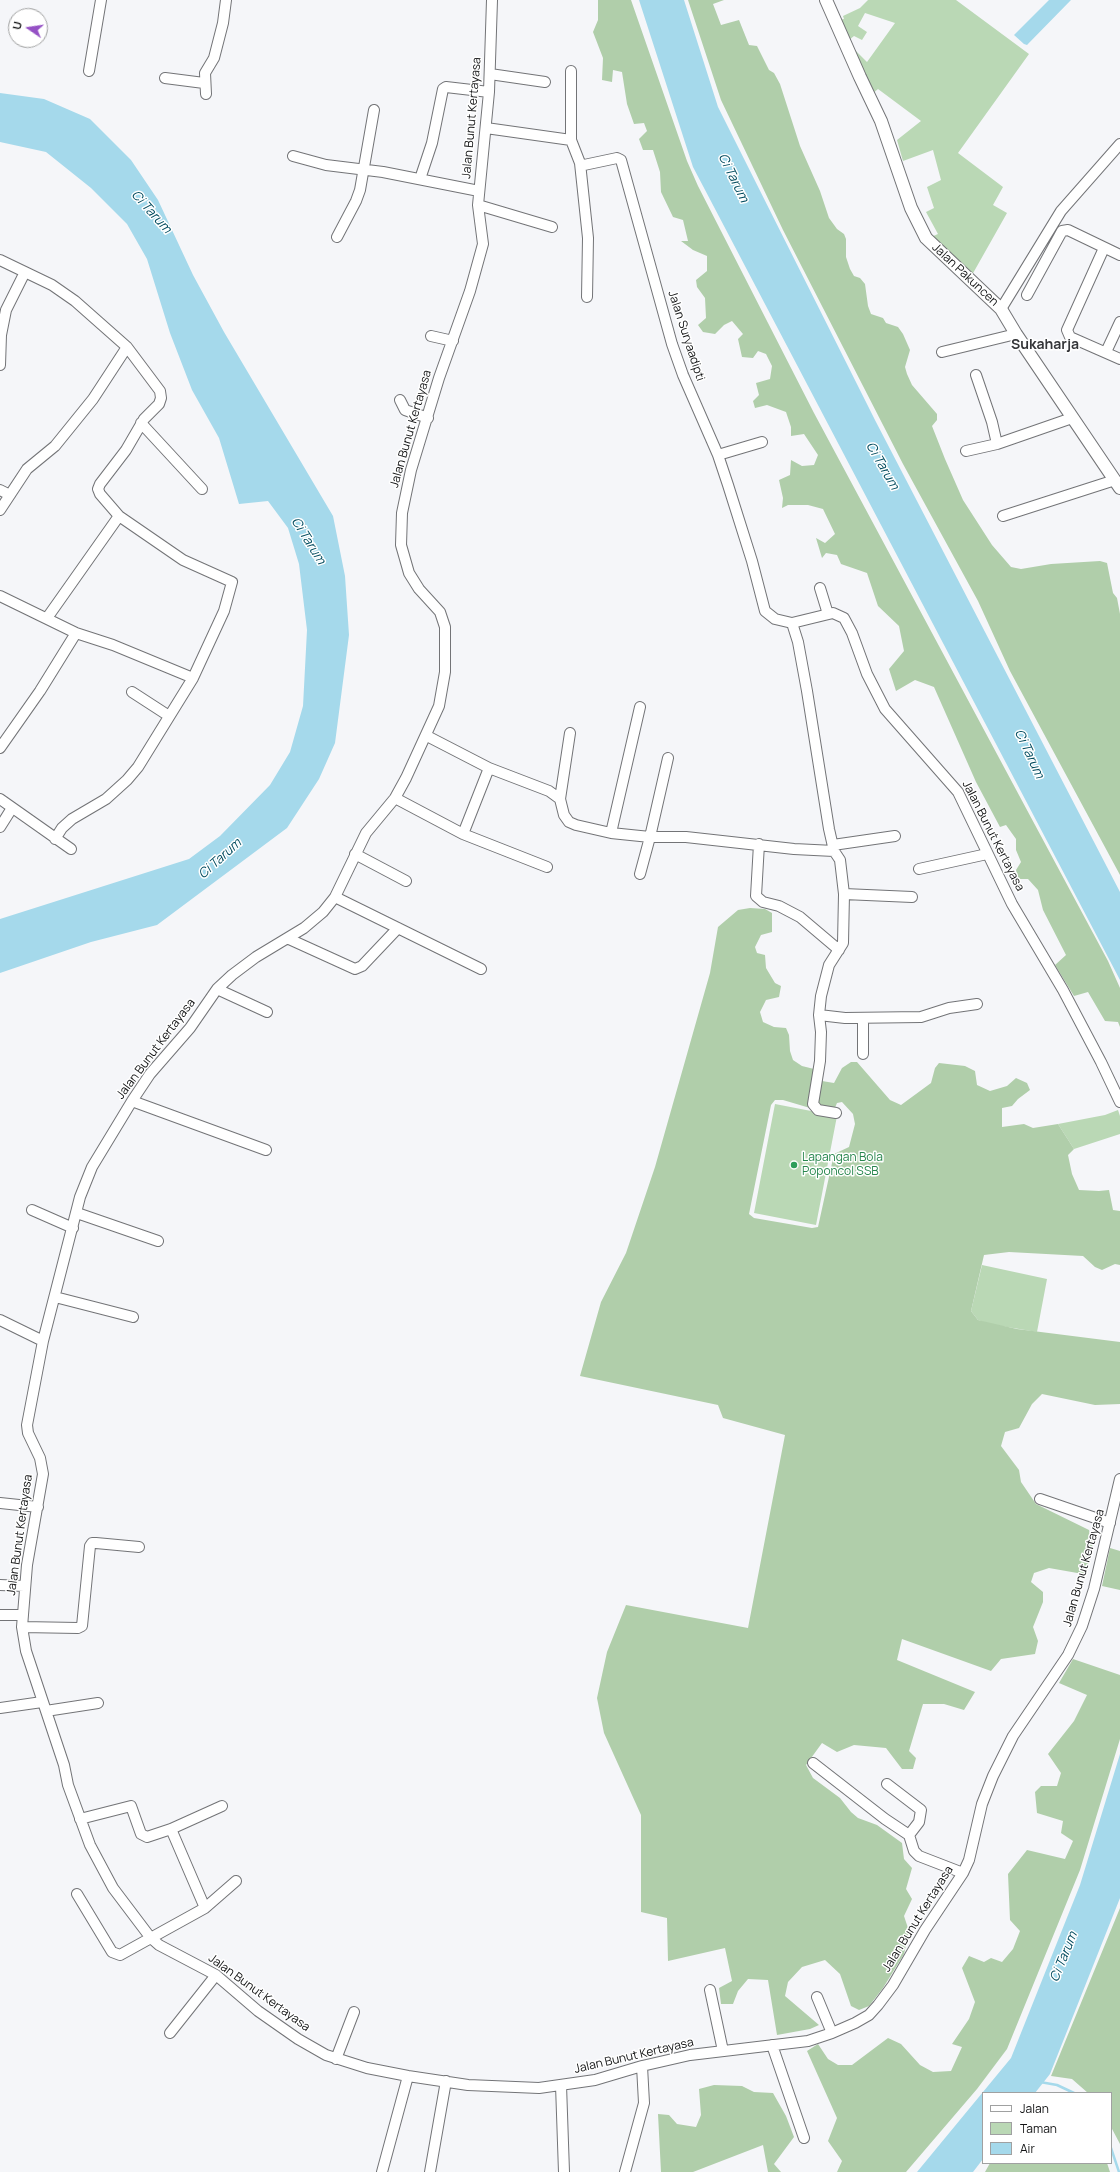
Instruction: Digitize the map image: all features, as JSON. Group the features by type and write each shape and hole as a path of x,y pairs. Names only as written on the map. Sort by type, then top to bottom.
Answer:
{"street":[{"path":"89,71 101,0"},
{"path":"206,94 204,83 205,73 214,58 226,0"},
{"name":"Jalan Bunut Kertayasa","path":"492,0 489,92 478,206 483,244 470,292 439,378 406,490 401,530 401,545 409,573 419,589 440,612 445,627 446,651 442,695 427,736 395,798 366,833 335,897 323,912 289,939 256,957 216,989 190,1028 150,1074 132,1101 92,1167 80,1198 43,1341 27,1425 28,1433 42,1464 43,1474 24,1586 22,1627 26,1651 80,1819 90,1845 113,1888 150,1937 160,1945 202,1965 274,2023 298,2039 336,2059 408,2076 468,2085 522,2088 561,2085 595,2080 642,2066 690,2055 808,2041 832,2033 855,2024 869,2015 878,2006 893,1985 929,1924 963,1872 969,1860 982,1804 1013,1736 1068,1655 1082,1626 1110,1523 1120,1479"},
{"name":"Jalan Pakuncen","path":"826,0 855,67 881,121 911,208 926,238 951,264 1001,309 1016,334 1117,484"},
{"path":"571,71 571,140 580,163 588,238 587,297"},
{"path":"490,74 545,82"},
{"path":"165,78 204,83"},
{"path":"420,179 432,143 443,89 446,87 489,92"},
{"path":"337,237 356,201 374,110"},
{"path":"486,128 571,140"},
{"path":"1001,309 1061,211 1120,144"},
{"path":"293,156 326,165 420,179 479,191"},
{"name":"Jalan Suryaadipti","path":"580,163 589,164 617,158 621,160 672,344 683,375 718,454 741,523 764,611 775,619 792,623"},
{"path":"478,206 552,227"},
{"path":"1027,295 1062,231 1068,230 1120,255"},
{"path":"1104,248 1067,330 1070,337 1120,359"},
{"path":"0,260 52,285 75,302 127,347 159,388 161,395 159,404 141,423 126,450 103,479 98,489 100,494 120,516 183,560 232,582 224,611 193,678 138,767 127,780 106,799 72,819 62,828 55,839"},
{"path":"0,365 1,335 6,310 26,272"},
{"path":"1106,352 1120,322"},
{"path":"942,352 1016,334"},
{"path":"431,336 453,341"},
{"path":"0,510 27,468 55,446 93,399 127,347"},
{"path":"976,375 992,422 997,444"},
{"path":"400,400 408,413 428,418"},
{"path":"966,451 997,444 1072,418"},
{"path":"141,423 202,489"},
{"path":"718,454 762,442"},
{"path":"1003,516 1117,484"},
{"path":"0,490 10,495"},
{"path":"47,618 120,516"},
{"path":"820,588 828,614 792,623 798,642 824,801 834,848 840,860 844,894 843,943 829,964 819,1015 821,1032 820,1061 813,1104 818,1110 836,1114"},
{"path":"0,596 76,633 112,645 193,678"},
{"name":"Jalan Bunut Kertayasa","path":"828,614 833,613 844,618 852,633 867,674 885,709 914,744 952,783 963,801 987,854 1027,932 1079,1019 1120,1102"},
{"path":"0,748 40,691 76,633"},
{"path":"132,692 169,716"},
{"path":"611,833 640,707"},
{"path":"570,732 560,799 564,815 569,822 576,825 611,833 759,844 794,849 834,848 895,836"},
{"path":"427,736 489,768 548,791 560,799"},
{"path":"640,874 668,758"},
{"path":"463,834 489,768"},
{"path":"395,798 463,834 547,867"},
{"path":"0,799 71,849"},
{"path":"0,827 12,808"},
{"path":"759,844 756,896 763,902 779,906 800,916 839,950"},
{"path":"355,854 406,881"},
{"path":"920,869 987,854"},
{"path":"844,894 912,897"},
{"path":"335,897 481,969"},
{"path":"289,939 355,969 362,966 398,928"},
{"path":"216,989 267,1012"},
{"path":"819,1015 863,1018 921,1017 949,1008 977,1004"},
{"path":"863,1018 863,1054"},
{"path":"132,1101 266,1150"},
{"path":"32,1210 73,1228"},
{"path":"77,1213 158,1241"},
{"path":"55,1297 133,1317"},
{"path":"0,1320 43,1341"},
{"path":"1040,1499 1110,1523"},
{"path":"0,1503 38,1507"},
{"path":"22,1627 78,1628 82,1626 90,1546 96,1543 139,1547"},
{"path":"0,1585 24,1586"},
{"path":"0,1615 23,1615"},
{"path":"0,1708 98,1703"},
{"path":"813,1763 885,1819 909,1835 911,1846 919,1856 963,1872"},
{"path":"886,1784 921,1810 919,1822 909,1835"},
{"path":"80,1819 128,1805 133,1808 141,1834 144,1837 171,1829 222,1806"},
{"path":"171,1829 204,1908"},
{"path":"77,1894 112,1952 117,1955 123,1954 150,1937 177,1924 204,1908 236,1881"},
{"path":"170,2033 216,1975"},
{"path":"710,1990 723,2051"},
{"path":"817,1997 832,2033"},
{"path":"336,2059 354,2012"},
{"path":"772,2045 804,2138"},
{"path":"625,2172 644,2103 642,2066"},
{"path":"382,2172 408,2076"},
{"path":"430,2172 446,2081"},
{"path":"561,2085 564,2172"}],"green space":[{"path":"598,0 631,0 687,161 698,186 814,413 1108,961 1120,988 1120,1027 1118,1022 1105,1021 1088,992 1074,996 1055,965 1066,955 1043,910 1038,890 1028,879 1018,879 1016,870 1021,862 1016,850 1016,839 1006,825 1000,827 976,782 934,687 915,680 896,691 889,669 904,651 899,626 878,606 867,573 841,564 837,555 826,553 822,558 816,538 825,543 835,534 823,509 808,505 788,505 782,508 783,498 779,480 790,475 791,460 802,466 814,465 818,455 804,434 791,436 791,427 786,412 767,405 755,408 753,401 759,395 756,383 770,379 772,366 766,354 758,351 753,358 742,357 738,339 743,334 732,321 724,325 715,334 703,332 698,325 706,318 705,298 697,287 696,280 707,271 707,256 693,250 681,241 688,241 683,220 673,217 661,192 660,172 653,150 643,150 639,139 647,131 644,123 634,124 627,104 622,72 613,70 612,82 602,80 603,58 593,32 598,20"},
{"path":"688,0 724,0 713,4 721,25 739,20 749,45 757,46 769,70 774,73 780,84 800,146 820,191 829,218 837,229 844,234 846,239 846,257 850,269 854,276 860,278 865,284 868,306 871,314 883,318 886,323 898,327 903,334 910,350 905,367 907,374 912,385 937,414 937,420 932,426 945,459 963,500 992,545 1011,567 1021,569 1051,564 1100,561 1107,563 1113,593 1117,598 1120,614 1120,875 1010,671 978,601 903,464 783,230 721,100"},
{"path":"868,0 956,0 1029,54 958,153 1003,187 993,205 1007,213 972,275 931,237 938,234 926,212 934,208 927,187 941,180 933,150 903,161 897,140 921,121 878,89 871,95 853,48 867,62 895,23 865,13 858,26 867,32 862,40 854,36 849,40 838,20 844,19 843,16 860,8"},
{"path":"750,908 765,909 772,913 772,932 761,935 755,947 757,953 765,955 766,968 775,983 781,986 779,997 766,1000 760,1012 763,1022 774,1027 786,1028 789,1035 790,1051 793,1060 802,1066 814,1069 810,1108 783,1100 775,1100 771,1105 749,1214 754,1218 812,1228 818,1227 834,1154 849,1147 855,1124 853,1114 842,1102 837,1103 834,1110 820,1108 818,1102 822,1081 834,1083 842,1068 851,1062 857,1062 890,1100 901,1105 931,1083 935,1068 939,1063 965,1066 975,1071 977,1085 990,1091 1007,1086 1016,1078 1027,1083 1030,1090 1018,1099 1012,1106 1002,1108 1002,1127 1024,1124 1033,1128 1058,1124 1074,1149 1068,1155 1072,1174 1079,1190 1109,1190 1113,1210 1120,1211 1120,1265 1115,1264 1102,1270 1095,1267 1083,1256 1009,1252 984,1255 971,1311 978,1320 1017,1329 1120,1342 1120,1404 1095,1405 1042,1394 1032,1404 1019,1428 1005,1432 1001,1446 1019,1470 1021,1482 1036,1504 1089,1530 1093,1543 1087,1571 1083,1574 1049,1568 1034,1573 1031,1582 1043,1592 1043,1602 1033,1627 1038,1641 1035,1654 1001,1659 991,1671 902,1639 897,1660 975,1692 964,1710 944,1704 923,1704 909,1751 916,1758 913,1769 902,1769 886,1748 854,1745 837,1752 822,1743 806,1765 813,1778 840,1798 858,1818 877,1825 902,1843 904,1859 912,1868 906,1889 912,1899 904,1916 909,1931 904,1954 883,1988 869,2006 859,2010 851,2006 840,1974 825,1960 802,1967 788,1982 785,1996 819,2025 810,2029 777,2035 768,1980 748,1979 738,1991 733,2004 721,2004 719,1988 732,1981 725,1948 668,1961 667,1918 641,1912 641,1815 604,1733 597,1698 607,1652 626,1605 748,1628 785,1435 723,1418 718,1405 580,1376 601,1302 626,1253 655,1167 710,973 718,927 738,910"},
{"path":"775,1104 837,1116 816,1225 754,1213"},
{"path":"1118,1110 1120,1116 1120,1134 1074,1149 1058,1124 1105,1115"},
{"path":"982,1265 1047,1279 1037,1332 989,1324 978,1320 971,1311"},
{"path":"1110,1548 1120,1551 1120,1590 1102,1586"},
{"path":"1073,1659 1120,1675 1120,1739 1080,1870 1007,2049 977,2089 906,2172 837,2172 842,2161 828,2141 837,2118 807,2051 818,2044 828,2059 838,2065 852,2065 888,2038 901,2044 920,2065 933,2072 951,2071 962,2047 952,2044 969,2019 975,2002 962,1968 969,1956 984,1962 991,1958 1002,1962 1013,1949 1020,1931 1010,1920 1008,1874 1027,1850 1065,1859 1073,1841 1061,1833 1063,1821 1037,1813 1035,1792 1041,1786 1057,1786 1061,1773 1048,1754 1074,1721 1087,1695 1059,1683"},
{"path":"1120,1908 1120,2144 1112,2129 1112,2092 1087,2092 1072,2079 1051,2076"},
{"path":"714,2085 742,2086 754,2092 773,2093 786,2116 794,2137 774,2164 781,2172 768,2172 763,2145 693,2172 661,2172 658,2114 669,2115 677,2124 696,2127 701,2115 699,2089"},
{"path":"989,2164 1107,2164 1110,2172 985,2172"}],"water":[{"name":"Ci Tarum","path":"639,0 684,0 718,107 876,422 1120,892 1120,980 693,167"},
{"path":"1049,0 1071,0 1027,45 1024,44 1014,35"},
{"name":"Ci Tarum","path":"0,93 44,99 90,119 131,160 158,200 193,275 224,332 333,516 345,576 349,635 335,743 319,779 287,828 157,925 91,942 0,973 0,919 189,859 220,836 270,785 290,752 303,706 307,630 299,564 288,528 268,501 239,504 219,438 192,390 170,333 147,259 127,224 91,188 46,152 0,142"},
{"name":"Ci Tarum","path":"1120,1754 1120,1898 1050,2074 1036,2092 983,2092 1011,2058 1080,1885"},
{"path":"982,2093 982,2160 973,2172 917,2172"}],"waterway":[{"path":"1040,2082 1057,2085 1072,2092"},
{"path":"1112,2151 1119,2172"}],"place":[{"name":"Lapangan Bola Poponcol SSB","path":"794,1165"}],"district":[{"name":"Sukaharja","path":"1045,345"}]}
